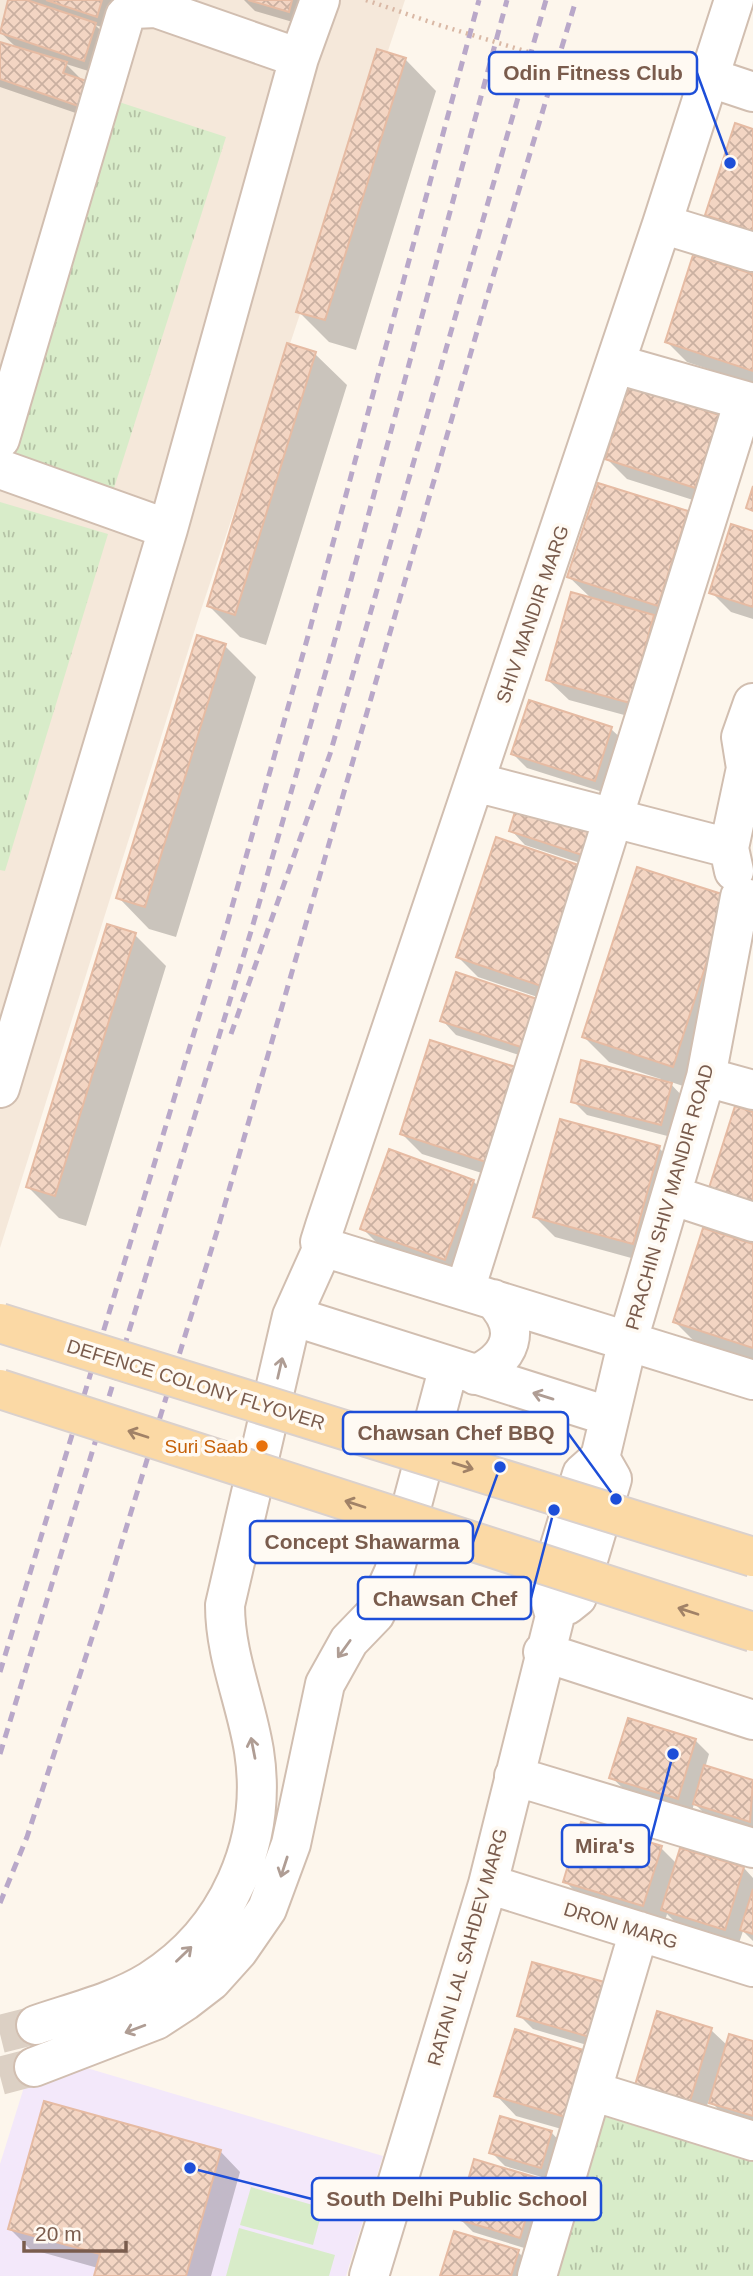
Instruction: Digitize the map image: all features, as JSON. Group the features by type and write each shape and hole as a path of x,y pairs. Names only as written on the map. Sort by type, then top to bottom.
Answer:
{"main road":[{"name":"DEFENCE COLONY FLYOVER","path":"0,1323 753,1557"},
{"path":"0,1389 753,1632"}],"street":[{"path":"0,1088 168,529 299,58 320,0"},
{"name":"SHIV MANDIR MARG","path":"36,2025 129,1993 150,1981 195,1943 220,1913 238,1880 251,1844 258,1808 257,1773 230,1658 225,1631 225,1605 292,1315 324,1237 663,224 734,0"},
{"path":"0,439 124,16 133,9 156,8 299,58"},
{"path":"710,78 753,92"},
{"path":"663,224 753,252"},
{"path":"462,1371 500,1360 511,1333 508,1317 479,1295 478,1249 613,820 749,402 616,364"},
{"path":"0,469 168,529"},
{"path":"746,899 729,848 746,768 749,727"},
{"path":"475,782 729,848"},
{"name":"PRACHIN SHIV MANDIR ROAD","path":"324,1237 479,1295 628,1340 706,1077 746,899"},
{"path":"706,1077 753,1090"},
{"path":"671,1195 753,1222"},
{"path":"292,1315 608,1416"},
{"path":"628,1340 753,1380"},
{"name":"RATAN LAL SAHDEV MARG","path":"369,2276 488,1884 543,1653 555,1616 547,1589 582,1474 600,1458 628,1340"},
{"path":"34,2067 156,2020 185,2001 211,1981 238,1951 267,1909 291,1844 325,1684 349,1641 374,1614 394,1572 462,1371"},
{"path":"543,1653 753,1720"},
{"path":"514,1776 753,1848"},
{"name":"DRON MARG","path":"488,1884 753,1967"},
{"path":"537,2276 639,1931"},
{"path":"592,2091 753,2141"}],"path":[{"path":"366,0 439,25 642,86"}],"shaded area":[{"path":"0,0 405,0 201,610 0,1248"},
{"path":"80,2066 383,2156 346,2276 0,2276 0,2164 25,2084"}],"green space":[{"path":"119,102 226,137 114,488 7,453"},
{"path":"0,502 108,534 5,871 0,870"},
{"path":"603,2116 753,2162 753,2276 556,2276"},
{"path":"251,2187 323,2208 313,2245 240,2225"},
{"path":"239,2228 335,2255 329,2276 226,2276"}],"building":[{"path":"8,0 27,0 96,23 84,61 0,33"},
{"path":"46,0 102,0 97,17"},
{"path":"248,0 292,0 289,12"},
{"path":"0,42 67,62 63,73 92,83 84,108 0,79"},
{"path":"377,49 406,58 325,320 296,312"},
{"path":"735,123 753,129 753,231 705,215"},
{"path":"693,255 753,274 753,371 665,342"},
{"path":"287,343 316,352 235,615 207,606"},
{"path":"629,386 719,415 695,488 605,459"},
{"path":"598,483 688,511 658,606 567,577"},
{"path":"753,486 753,511 746,508"},
{"path":"731,524 753,531 753,607 709,593"},
{"path":"571,592 654,615 630,703 546,680"},
{"path":"197,635 226,644 145,907 116,898"},
{"path":"529,700 612,727 595,781 511,754"},
{"path":"519,799 604,827 594,859 509,831"},
{"path":"496,837 587,868 547,988 456,957"},
{"path":"637,867 728,896 673,1067 582,1037"},
{"path":"107,924 136,933 55,1196 26,1187"},
{"path":"456,972 540,1000 524,1048 440,1021"},
{"path":"430,1040 522,1069 492,1164 400,1134"},
{"path":"581,1060 672,1083 661,1125 571,1102"},
{"path":"735,1106 753,1112 753,1205 708,1191"},
{"path":"560,1119 660,1146 633,1244 533,1217"},
{"path":"389,1149 474,1180 445,1260 360,1229"},
{"path":"703,1228 753,1244 753,1348 673,1322"},
{"path":"628,1718 696,1739 678,1799 609,1778"},
{"path":"704,1765 753,1780 750,1822 693,1804"},
{"path":"581,1822 662,1846 643,1906 563,1882"},
{"path":"680,1848 744,1867 725,1930 661,1910"},
{"path":"753,1889 753,1934 740,1930"},
{"path":"532,1962 608,1983 593,2038 517,2016"},
{"path":"657,2011 712,2028 690,2101 635,2085"},
{"path":"515,2029 593,2053 572,2119 494,2096"},
{"path":"729,2034 753,2041 753,2116 709,2103"},
{"path":"44,2101 221,2150 186,2276 94,2276 100,2254 8,2229"},
{"path":"500,2116 552,2131 541,2168 489,2153"},
{"path":"474,2159 538,2178 520,2238 457,2219"},
{"path":"454,2231 519,2250 511,2276 440,2276"}],"tunnel":[{"path":"0,2034 36,2025"},
{"path":"0,2076 34,2067"}],"railway":[{"path":"0,1672 228,921 308,636 479,0"},
{"path":"0,1754 252,928 334,643 507,0"},
{"path":"231,1034 330,754 546,0"},
{"path":"0,1903 27,1837 102,1607 218,1228 489,290 576,0"}],"place":[{"name":"Odin Fitness Club","path":"730,163"},
{"name":"Suri Saab","path":"262,1446"},
{"name":"Concept Shawarma","path":"500,1467"},
{"name":"Chawsan Chef BBQ","path":"616,1499"},
{"name":"Chawsan Chef","path":"554,1510"},
{"name":"Mira's","path":"673,1754"},
{"name":"South Delhi Public School","path":"190,2168"}]}
